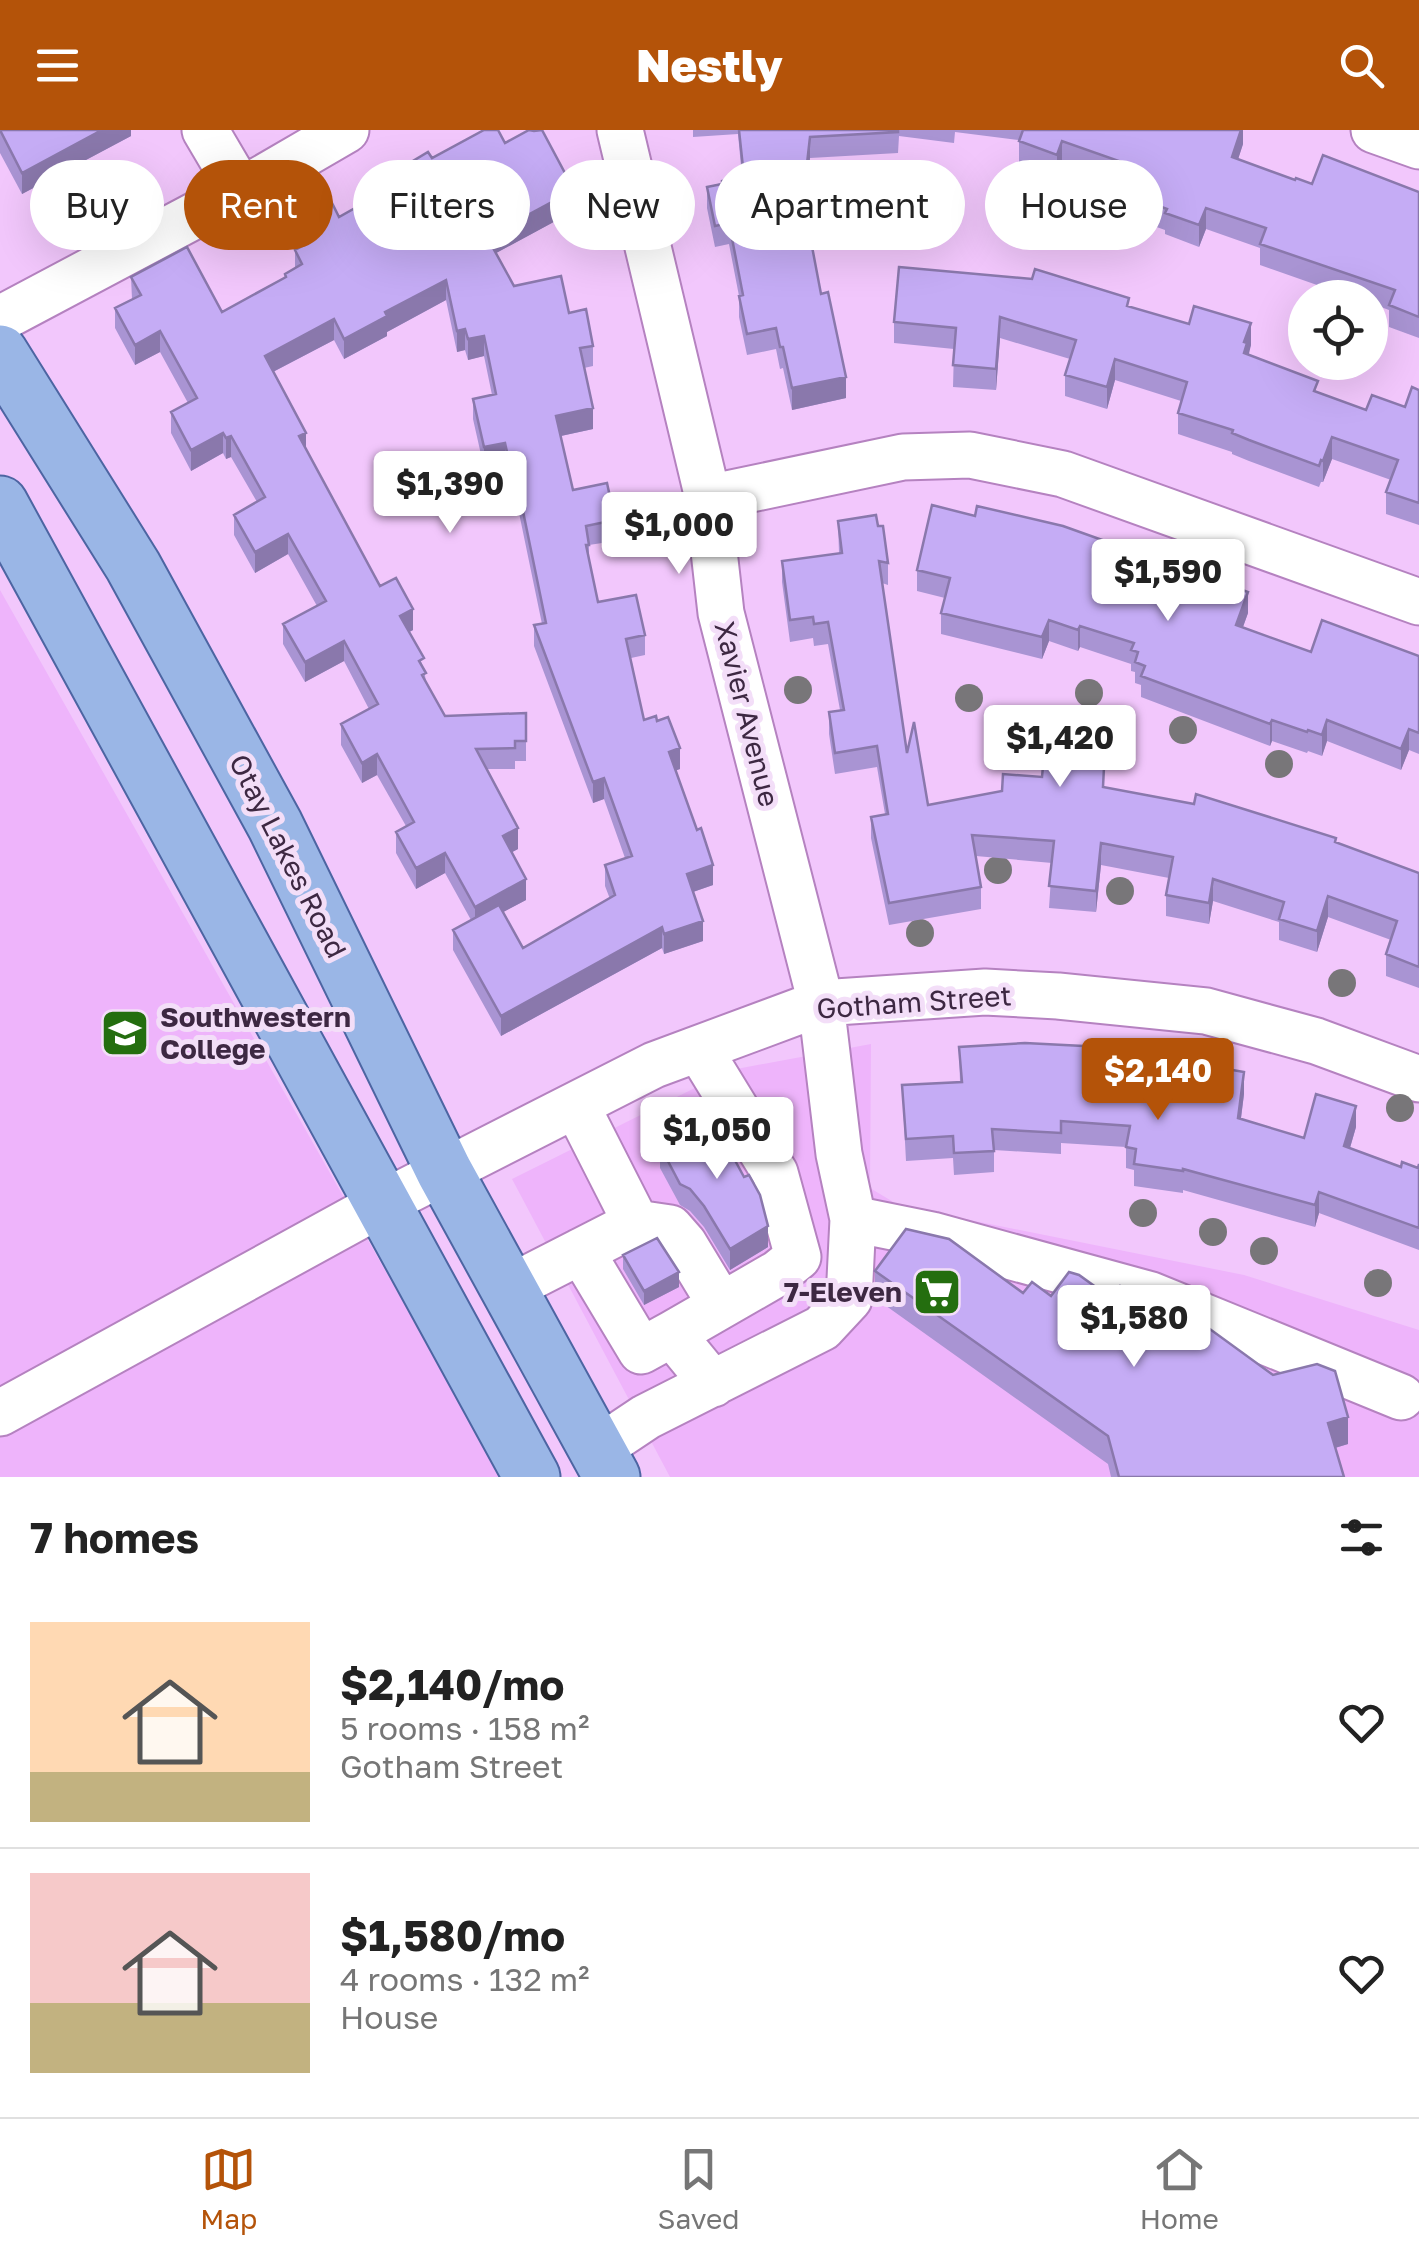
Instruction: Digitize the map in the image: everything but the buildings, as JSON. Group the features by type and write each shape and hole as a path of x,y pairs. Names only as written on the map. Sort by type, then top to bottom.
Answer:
{"main road":[{"name":"Otay Lakes Road","path":"0,352 133,566 275,825 444,1172 605,1463"},
{"path":"0,504 532,1477"}],"street":[{"path":"205,130 222,160"},
{"path":"295,160 346,130"},
{"name":"Xavier Avenue","path":"605,1463 646,1417 822,1328 849,1299 853,1218 839,1154 821,1004 721,613 708,498 620,130"},
{"path":"1374,130 1419,146"},
{"path":"0,320 184,222"},
{"path":"708,498 903,457 970,454 1063,474 1419,602"},
{"name":"Gotham Street","path":"0,1413 380,1204 654,1065 821,1004 984,992 1206,1010 1316,1041 1419,1079"},
{"path":"581,1251 640,1351 778,1273 798,1256 775,1173 699,1049"},
{"path":"576,1106 636,1223"},
{"path":"775,1173 839,1154"},
{"path":"853,1218 932,1235 1151,1295 1401,1397"},
{"path":"509,1288 636,1223 670,1228 721,1305"},
{"path":"672,1334 712,1384"}],"shaded area":[{"name":"Southwestern College","path":"0,590 502,1477 0,1477"},
{"path":"871,1044 870,1188 900,1206 1244,1275 1419,1330 1419,1477 670,1477 512,1179 731,1070"}],"place":[{"name":"Southwestern College","path":"125,1033"},
{"name":"7-Eleven","path":"937,1292"}]}
